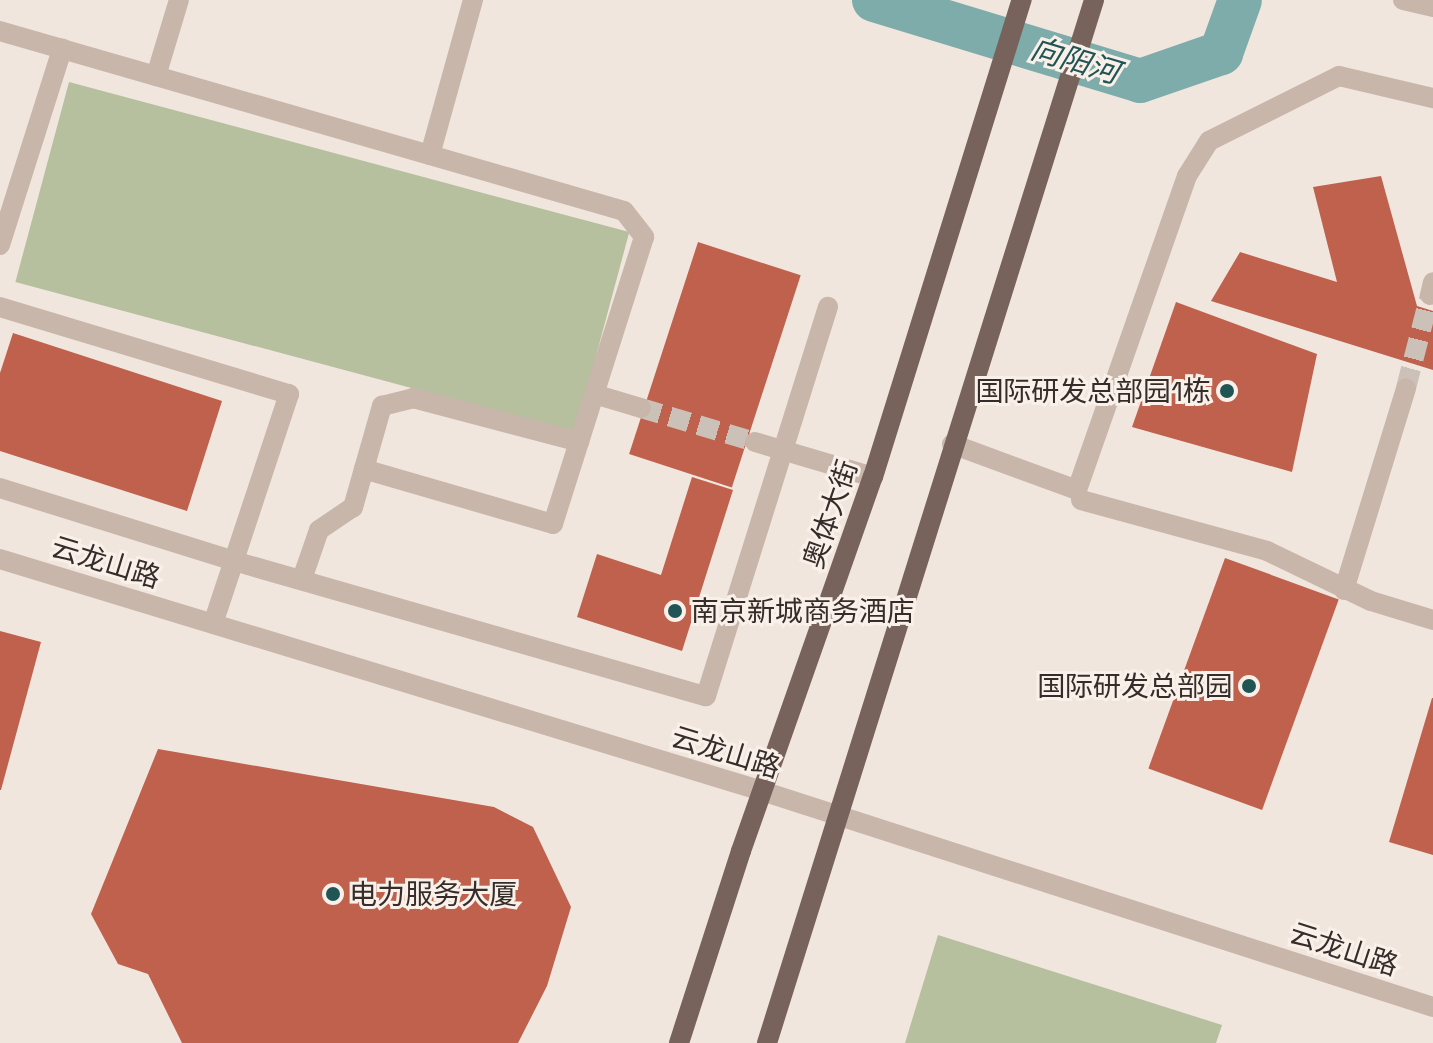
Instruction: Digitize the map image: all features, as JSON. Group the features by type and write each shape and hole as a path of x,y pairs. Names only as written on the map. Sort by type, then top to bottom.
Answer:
{"main road":[{"name":"奥体大街","path":"679,1043 762,791 873,477 1022,0"},
{"path":"767,1043 952,444 1094,0"}],"street":[{"path":"156,76 179,0"},
{"path":"430,155 473,0"},
{"path":"1403,0 1433,7"},
{"path":"0,31 624,211 644,237 553,524 364,469"},
{"path":"0,245 62,49"},
{"path":"952,444 1077,490 1187,176 1209,141 1339,76 1433,98"},
{"path":"0,307 289,394 213,624"},
{"path":"0,488 234,561 706,696 828,307"},
{"path":"1344,590 1406,388"},
{"path":"594,394 641,408"},
{"path":"302,579 319,530 353,507 382,406 413,398 579,442"},
{"path":"755,442 873,477"},
{"path":"1081,500 1267,551 1344,590 1433,620"},
{"name":"云龙山路","path":"0,559 762,791 835,818 1433,1007"}],"green space":[{"path":"69,82 629,232 576,432 15,282"},
{"path":"938,935 1222,1025 1216,1043 905,1043"}],"building":[{"path":"1381,176 1417,306 1433,311 1433,370 1211,301 1240,252 1337,282 1313,187"},
{"path":"698,242 801,275 732,487 629,454"},
{"name":"国际研发总部园1栋","path":"1176,302 1317,354 1292,472 1132,427"},
{"path":"13,333 222,401 187,511 0,451 0,373"},
{"path":"692,477 733,490 682,651 577,617 597,554 661,575"},
{"name":"国际研发总部园","path":"1225,558 1339,599 1262,810 1148,768"},
{"path":"0,631 41,642 1,790 0,790"},
{"path":"1433,698 1433,855 1389,842"},
{"name":"电力服务大厦","path":"158,749 494,807 533,827 571,907 547,986 518,1043 182,1043 148,974 118,964 91,914"}],"waterway":[{"name":"向阳河","path":"874,0 1140,81 1221,53 1240,0"}],"tunnel":[{"path":"1406,388 1430,295"},
{"path":"641,408 755,442"}],"place":[{"name":"国际研发总部园1栋","path":"1227,391"},
{"name":"南京新城商务酒店","path":"675,611"},
{"name":"国际研发总部园","path":"1249,686"},
{"name":"电力服务大厦","path":"333,894"}]}
